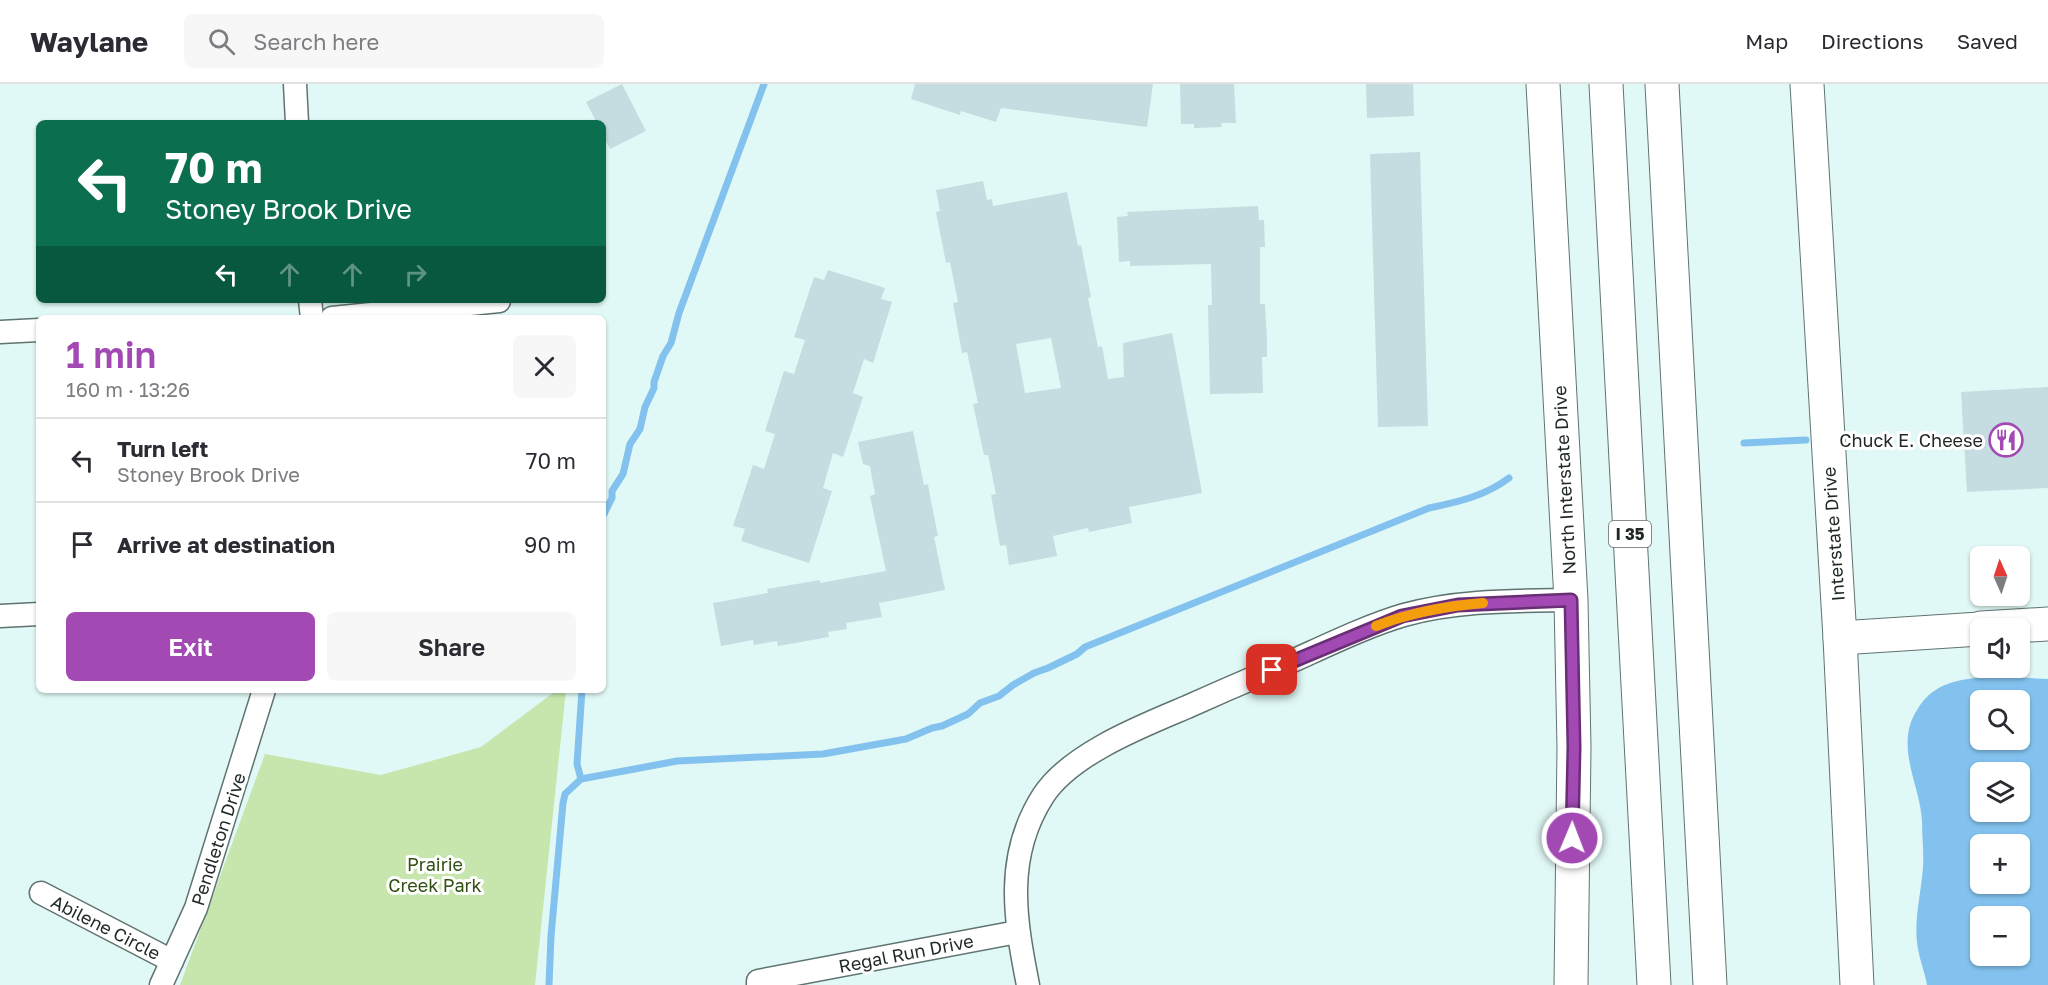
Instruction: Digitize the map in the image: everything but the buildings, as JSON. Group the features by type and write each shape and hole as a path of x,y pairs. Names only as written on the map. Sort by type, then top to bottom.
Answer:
{"main road":[{"name":"North Interstate Drive","path":"1543,84 1571,600 1574,747 1570,985"},
{"name":"I 35","path":"1606,84 1654,985"},
{"path":"1662,84 1710,985"},
{"name":"Interstate Drive","path":"1808,84 1840,638 1857,985"},
{"path":"2030,625 2048,624"},
{"path":"1840,638 1970,630"}],"street":[{"path":"295,84 297,120"},
{"path":"362,315 480,303"},
{"path":"0,332 36,330"},
{"path":"1028,985 1017,932 1015,876 1021,847 1043,796 1056,780 1078,762 1151,722 1402,616 1458,605 1571,600"},
{"path":"0,616 36,614"},
{"name":"Pendleton Drive","path":"161,985 196,908 263,693"},
{"name":"Abilene Circle","path":"41,893 172,961"},
{"name":"Regal Run Drive","path":"758,983 1017,932"}],"green space":[{"name":"Prairie Creek Park","path":"553,693 566,693 535,985 180,985 265,754 381,775 481,747"}],"water":[{"path":"1979,678 2048,679 2048,985 1927,985 1919,954 1916,929 1923,867 1922,821 1910,765 1908,737 1917,710 1924,700 1940,687"}],"waterway":[{"path":"606,510 612,498 612,491 623,474 630,444 640,429 645,407 654,388 663,356 671,343 679,313 764,84"},
{"path":"1744,443 1806,440"},
{"path":"549,985 563,803 565,794 581,779 677,761 823,754 906,739 968,714 980,703 999,696 1034,673 1077,654 1085,647 1429,508 1481,494 1509,478"},
{"path":"581,779 577,764 582,693"}],"slow traffic":[{"path":"1376,626 1402,616 1432,609 1483,603"}],"place":[{"name":"Chuck E. Cheese","path":"2006,440"}],"route":[{"path":"1272,670 1402,616 1458,605 1571,600 1574,747 1572,838"}]}
